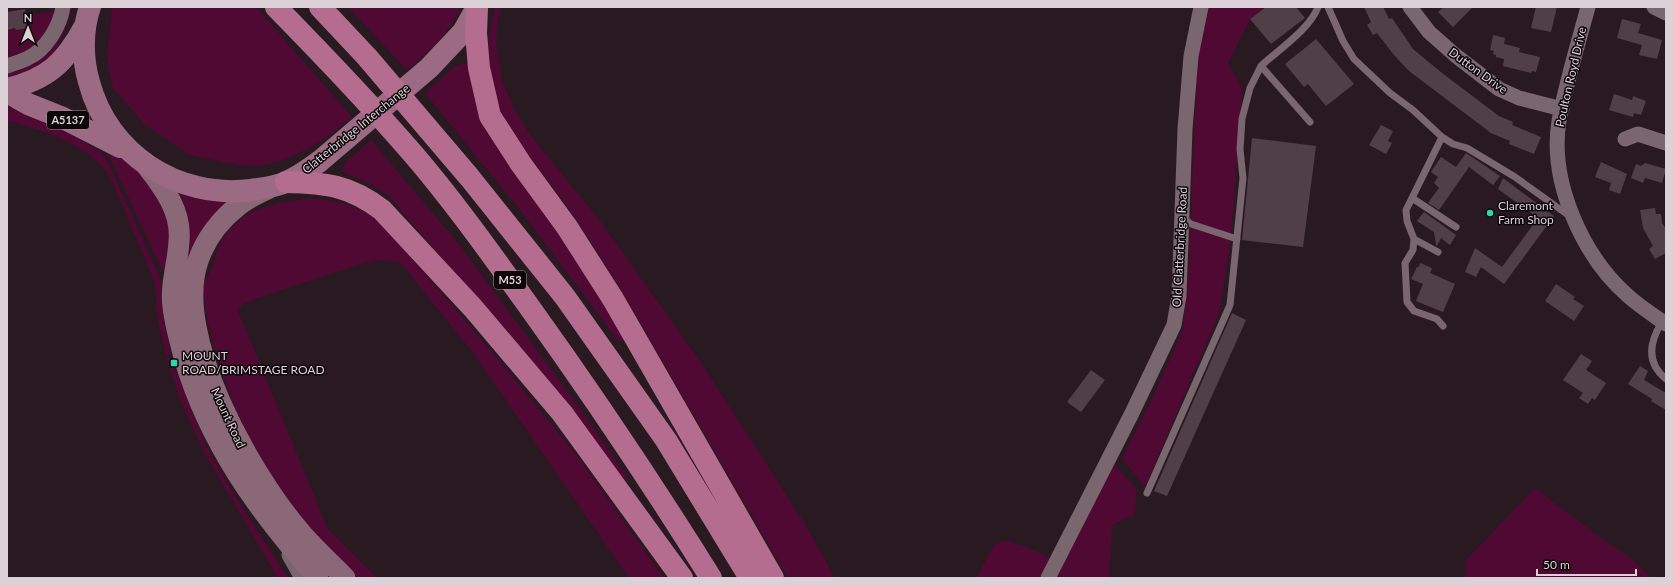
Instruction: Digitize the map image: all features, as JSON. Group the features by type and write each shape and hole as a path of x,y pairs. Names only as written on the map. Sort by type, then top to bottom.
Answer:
{"highway":[{"name":"M53","path":"276,7 327,59 414,156 473,229 657,490 711,578"},
{"name":"M53","path":"320,7 367,58 464,172 564,297 666,440 750,578"},
{"path":"477,8 476,33 479,68 482,90 490,116 521,164 567,227 613,299 773,578"},
{"path":"279,184 312,183 342,187 370,201 382,210 473,308 562,413 682,578"}],"main road":[{"name":"Clatterbridge Interchange","path":"88,15 84,52 85,66 92,94 108,126 128,152 146,165 170,179 200,188 237,192 279,184 305,172 330,154 429,68 463,32 477,8"},
{"name":"A5137","path":"7,91 28,84 53,70 76,41 88,15"},
{"name":"A5137","path":"7,91 28,104 63,118 128,152"},
{"name":"Mount Road","path":"146,165 163,187 171,202 179,228 180,241 174,273 172,306 179,339 191,381 226,456 251,497 272,525 318,578"},
{"name":"Mount Road","path":"279,184 239,205 223,219 204,246 193,280 192,301 195,319 202,353 213,386 243,450 297,528 345,578"}],"street":[{"path":"7,66 29,58 38,52 57,27 63,7"},
{"name":"Old Clatterbridge Road","path":"1048,578 1131,415 1174,325 1179,296 1185,129 1191,56 1201,7"},
{"name":"Dutton Drive","path":"1410,7 1429,32 1444,46 1499,89 1519,98 1562,109"},
{"name":"Poulton Royd Drive","path":"1588,7 1559,122 1558,149 1561,174 1568,206 1596,260 1627,295 1664,323"},
{"path":"1654,7 1666,13"},
{"path":"1625,139 1638,134 1666,142"},
{"name":"Mount Road","path":"272,525 302,578"}],"lane":[{"path":"1146,493 1230,305 1243,178 1240,149 1242,119 1250,88 1261,66 1315,16 1318,7"},
{"path":"1328,7 1343,41 1354,59 1390,93 1413,110 1442,137 1453,144 1467,148 1515,178 1574,219"},
{"path":"1261,66 1310,122"},
{"path":"1442,137 1406,210 1407,222 1414,239 1413,250 1405,264 1408,302 1414,311 1437,319 1443,326"},
{"path":"1412,198 1456,227"},
{"path":"1183,218 1191,224 1237,239"},
{"path":"1414,239 1438,252"},
{"path":"1664,323 1652,342 1650,349 1658,370 1666,379"}],"shaded area":[{"path":"67,7 72,7 60,41 51,57 45,64 35,71 8,78 7,72 27,63"},
{"path":"112,7 256,7 352,117 330,135 306,150 280,161 258,166 237,165 190,155 144,124 113,88 107,59"},
{"path":"348,7 461,7 444,34 407,70"},
{"path":"495,7 501,7 499,12 496,43 502,80 513,107 531,136 601,222 700,361 805,524 835,578 788,578 619,286 568,207 534,162 525,157 492,98 488,59 489,38"},
{"path":"1207,7 1265,7 1250,19 1228,63 1242,88 1231,238 1219,313 1145,487 1122,458 1150,403 1183,330 1189,264 1197,61"},
{"path":"59,12 35,49 7,60 7,54 10,53 7,46 8,30 15,27 16,30 28,28 26,16"},
{"path":"460,64 469,64 553,219 626,337 619,342 523,214 425,93 454,67"},
{"path":"7,102 73,135 100,152 106,158 161,280 164,316 171,352 169,355 166,356 157,316 156,292 153,278 110,176 90,155 64,140 21,124 7,121"},
{"path":"371,140 459,244 574,400 627,476 624,480 523,354 389,196 373,185 341,171 346,162"},
{"path":"99,146 107,147 144,175 169,205 169,271 162,270 109,156"},
{"path":"178,191 231,199 188,271 184,271 189,240 188,221 183,201"},
{"path":"308,199 338,202 355,208 381,223 497,358 577,456 664,578 629,578 474,354 400,262 380,260 358,265 257,298 242,305 238,311 328,529 377,578 358,578 310,529 274,481 245,430 221,369 208,324 202,285 210,271 219,246 226,234 235,224 245,216 257,210 295,200"},
{"path":"166,358 170,358 174,371 177,373 205,444 233,493 288,578 278,578 205,454 181,402"},
{"path":"1114,464 1137,490 1134,515 1112,525 1109,576 1106,578 1053,578"},
{"path":"1535,488 1601,538 1632,559 1651,578 1465,578 1466,560"},
{"path":"1005,540 1034,550 1050,558 1039,578 976,578 994,545"}],"building":[{"path":"1266,7 1296,7 1305,18 1271,44 1250,19"},
{"path":"1364,7 1383,7 1389,19 1392,18 1413,49 1442,73 1499,116 1513,122 1512,125 1541,137 1534,154 1509,144 1510,141 1491,133 1409,71 1377,33 1373,35 1367,25 1371,22"},
{"path":"1444,7 1473,7 1453,27 1438,12"},
{"path":"1536,7 1557,7 1551,32 1531,28"},
{"path":"25,9 28,28 16,30 15,28 7,30 7,12"},
{"path":"1622,19 1641,24 1638,33 1662,40 1657,59 1639,55 1642,45 1617,38"},
{"path":"1493,35 1505,38 1504,44 1520,48 1519,52 1540,57 1536,72 1532,71 1531,73 1503,66 1504,59 1496,57 1496,55 1493,54 1494,51 1490,50"},
{"path":"1316,39 1354,84 1326,106 1308,84 1304,87 1285,64"},
{"path":"1614,94 1632,100 1633,96 1646,101 1641,115 1634,113 1633,117 1609,110"},
{"path":"1381,125 1393,131 1388,141 1392,143 1386,154 1369,145"},
{"path":"1252,138 1316,146 1303,247 1242,240"},
{"path":"1466,153 1500,176 1493,185 1469,167 1439,210 1428,203 1439,188 1434,183 1438,177 1431,172 1441,157 1456,167"},
{"path":"1601,162 1627,174 1620,194 1609,190 1611,183 1595,177"},
{"path":"1645,163 1666,169 1662,183 1645,178 1643,183 1631,178 1636,164 1641,166"},
{"path":"1503,178 1554,216 1504,284 1481,267 1476,277 1465,272 1475,248 1502,267 1538,218 1498,189"},
{"path":"1655,208 1656,214 1661,214 1662,223 1666,229 1666,253 1655,259 1649,249 1653,246 1643,228 1640,210"},
{"path":"1424,212 1456,235 1450,245 1441,238 1437,246 1434,232 1417,221"},
{"path":"1420,263 1432,268 1430,273 1455,284 1443,312 1416,301 1423,284 1411,279"},
{"path":"1556,284 1575,297 1573,299 1584,306 1574,321 1545,301"},
{"path":"1232,313 1246,320 1167,496 1154,491"},
{"path":"1581,354 1592,361 1586,370 1606,383 1595,400 1592,398 1588,404 1579,398 1583,393 1563,380"},
{"path":"1640,366 1648,371 1644,380 1666,393 1666,410 1628,384"},
{"path":"1091,370 1105,380 1081,412 1067,402"}],"place":[{"name":"Claremont Farm Shop","path":"1490,213"},
{"name":"MOUNT ROAD/BRIMSTAGE ROAD","path":"174,363"}]}
